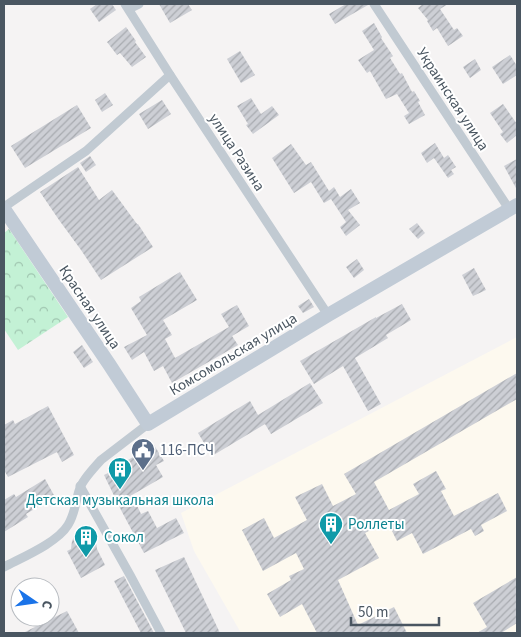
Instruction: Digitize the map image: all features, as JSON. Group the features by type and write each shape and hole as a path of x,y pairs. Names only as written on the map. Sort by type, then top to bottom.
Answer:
{"street":[{"path":"127,7 139,4"},
{"name":"Украинская улица","path":"374,4 513,207"},
{"name":"улица Разина","path":"127,7 328,315"},
{"path":"4,208 86,151 170,75"},
{"name":"Комсомольская улица","path":"4,567 55,540 68,526 75,511 80,486 101,460 148,424 328,315 513,207"},
{"name":"Красная улица","path":"4,208 148,424"},
{"path":"80,486 161,633"}],"shaded area":[{"path":"517,337 517,633 241,633 194,551 181,513"}],"green space":[{"path":"9,229 68,317 18,350 4,329 4,233"}],"building":[{"path":"97,4 112,4 116,10 99,22 90,9"},
{"path":"159,4 188,4 192,10 170,23"},
{"path":"346,4 368,5 335,24 329,14"},
{"path":"423,4 448,4 440,9 454,30 457,28 463,36 448,46 437,28 433,31 428,20 418,8"},
{"path":"374,23 393,56 390,58 400,74 402,73 412,92 414,91 425,115 409,124 404,116 409,113 397,94 386,99 370,71 367,73 358,60 374,50 362,31"},
{"path":"126,27 146,57 132,67 120,53 117,55 107,42"},
{"path":"240,51 255,75 241,83 227,59"},
{"path":"510,55 517,66 517,75 503,84 492,67"},
{"path":"475,59 481,70 470,78 463,67"},
{"path":"105,93 113,105 102,112 95,100"},
{"path":"251,98 261,114 272,106 279,115 253,134 246,125 248,124 237,106"},
{"path":"162,100 171,114 148,129 139,114"},
{"path":"503,104 517,124 517,135 507,143 500,134 503,132 490,113"},
{"path":"77,105 91,128 25,168 11,146"},
{"path":"435,143 444,158 448,155 456,167 451,170 454,174 448,178 434,158 427,163 421,153"},
{"path":"291,144 306,165 311,162 329,191 334,187 340,197 351,189 360,203 348,210 360,225 346,236 340,227 346,222 331,199 324,203 311,182 294,193 272,158"},
{"path":"90,156 96,165 86,172 80,163"},
{"path":"517,159 517,190 504,166"},
{"path":"78,167 99,200 112,190 153,247 101,280 40,192"},
{"path":"417,223 425,233 418,239 409,229"},
{"path":"357,259 364,270 354,278 346,267"},
{"path":"474,268 486,290 473,296 462,275"},
{"path":"180,272 197,300 163,320 172,335 165,339 175,358 229,327 221,314 237,305 249,326 232,336 238,345 172,383 163,366 154,371 144,352 132,360 124,347 147,335 131,308 141,301 139,297"},
{"path":"309,299 314,307 303,313 298,306"},
{"path":"402,304 411,320 386,335 388,338 355,358 381,404 368,411 343,366 314,384 300,361"},
{"path":"82,345 93,362 84,368 73,352"},
{"path":"517,373 517,399 374,482 389,510 419,494 413,484 436,471 446,489 441,491 454,516 498,493 507,511 481,525 484,531 475,536 471,529 423,554 412,533 397,541 387,521 365,533 379,558 338,580 358,625 394,607 407,633 317,633 302,604 280,617 267,594 291,580 289,576 304,569 296,553 263,571 242,530 264,518 274,538 307,520 295,497 322,484 333,506 356,494 344,474"},
{"path":"310,383 323,403 271,434 265,424 212,456 198,433 250,401 258,415"},
{"path":"48,406 74,455 62,462 57,452 8,477 4,470 4,425 13,420 15,424"},
{"path":"154,445 164,461 156,465 163,477 132,495 141,514 148,511 157,528 176,518 184,533 144,553 104,475 122,466 121,464"},
{"path":"45,479 55,497 26,514 28,517 4,532 4,500 14,494 16,497"},
{"name":"Сокол","path":"81,532 90,534 96,540 97,549 105,565 81,578 67,551 71,549 74,537"},
{"path":"184,557 220,633 186,633 155,570"},
{"path":"124,576 154,633 141,633 114,581"},
{"path":"517,577 517,623 501,633 477,633 487,627 473,603"},
{"path":"67,611 79,633 23,633 35,627 60,627 60,614"}],"place":[{"name":"116-ПСЧ","path":"143,471"},
{"name":"Детская музыкальная школа","path":"120,490"},
{"name":"Роллеты","path":"331,545"},
{"name":"Сокол","path":"86,558"}]}
